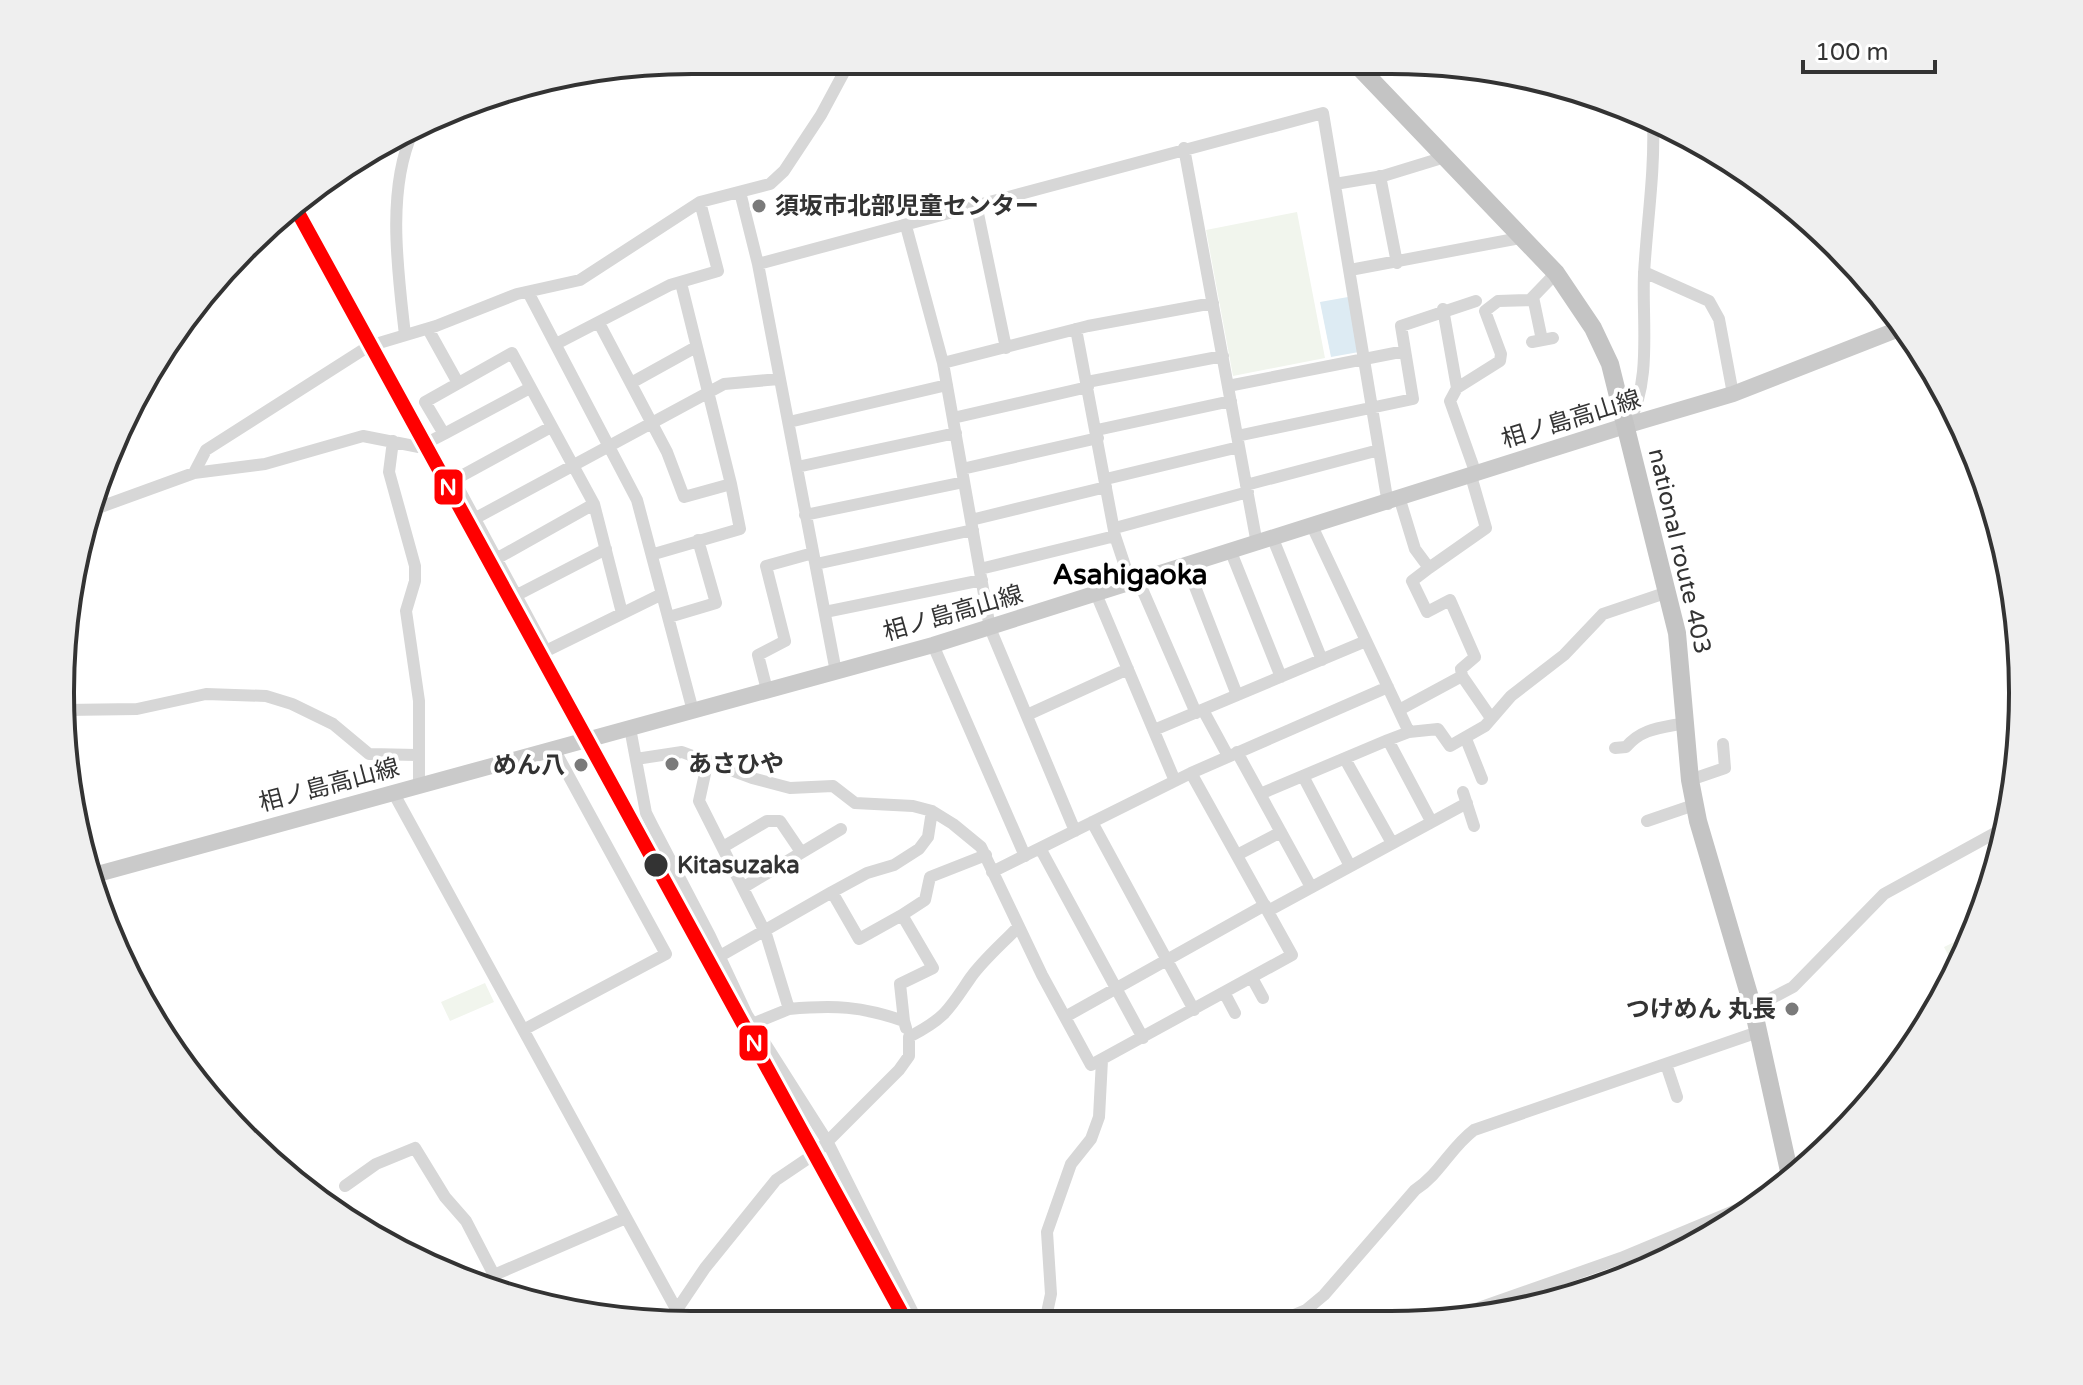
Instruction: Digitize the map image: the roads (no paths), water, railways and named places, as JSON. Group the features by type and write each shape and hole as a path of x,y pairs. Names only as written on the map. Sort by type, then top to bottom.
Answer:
{"highway":[{"name":"national route 403","path":"1366,74 1556,273 1593,328 1610,364 1628,425 1682,664 1694,805 1753,1008 1788,1166"}],"main road":[{"name":"相ノ島高山線","path":"101,873 836,672 1097,596 1733,394 1892,332"}],"street":[{"path":"194,473 206,450 345,359 387,338 428,329 528,292 580,280 700,202 770,184 784,171 821,115 843,74"},
{"path":"758,264 1323,113 1379,450 1394,502 1415,549 1429,568"},
{"path":"1628,425 1638,407 1644,347 1644,272 1655,174 1653,133"},
{"path":"405,335 399,283 397,187 408,144"},
{"path":"1184,148 1247,488 1265,541 1322,660"},
{"path":"1335,184 1380,176 1445,157"},
{"path":"1380,176 1397,263"},
{"path":"740,192 758,264 836,672"},
{"path":"556,344 670,285 718,271 700,202"},
{"path":"976,204 1006,348"},
{"path":"906,226 943,363 990,628 1075,831"},
{"path":"1350,270 1520,238"},
{"path":"1644,272 1709,301 1719,319 1733,394"},
{"path":"1491,718 1462,676 1461,669 1475,657 1450,600 1427,612 1408,583 1486,528 1450,401 1457,388 1500,361 1501,354 1486,321 1490,305 1533,297 1556,273"},
{"path":"654,554 740,529 681,283"},
{"path":"528,292 637,500 654,554 693,711"},
{"path":"1533,297 1542,340"},
{"path":"767,690 758,655 785,641 766,566 972,525 1238,441 1373,406 1413,399 1401,326 1443,309 1476,301"},
{"path":"943,363 1076,329 1213,303"},
{"path":"1443,309 1457,388"},
{"path":"599,323 652,424 684,497 731,484"},
{"path":"428,329 458,383"},
{"path":"1076,329 1115,532 1135,583 1200,711 1260,794 1311,887"},
{"path":"631,383 696,347"},
{"path":"1228,386 1405,351"},
{"path":"444,434 425,402 512,353 594,504 622,613"},
{"path":"953,418 1223,356"},
{"path":"474,519 724,384 779,379"},
{"path":"789,422 947,385"},
{"path":"103,506 194,473 265,464 363,436 419,447 530,388"},
{"path":"805,515 963,476 1098,434 1231,401"},
{"path":"551,427 454,480 546,651 662,594"},
{"path":"797,467 956,433"},
{"path":"393,441 389,472 415,566 415,581 406,611 419,701 419,785"},
{"path":"825,612 981,575 1247,488 1379,450"},
{"path":"496,559 594,504"},
{"path":"1313,528 1409,732"},
{"path":"669,617 716,603 698,540"},
{"path":"517,595 606,549"},
{"path":"1231,552 1281,677"},
{"path":"1187,566 1237,695"},
{"path":"1260,794 1409,732 1438,729 1450,746 1466,739 1511,696 1564,655 1603,614 1668,592"},
{"path":"1097,596 1175,781"},
{"path":"1154,730 1366,641"},
{"path":"933,645 1025,856"},
{"path":"1027,715 1128,669"},
{"path":"1399,710 1462,676"},
{"path":"992,872 1191,773 1388,687"},
{"path":"74,710 137,709 206,694 266,696 292,704 333,724 369,754 417,755"},
{"path":"1630,761 1620,748 1637,735 1647,730 1685,723"},
{"path":"630,728 646,813 752,1024 827,1141 912,1311"},
{"path":"1466,739 1482,779"},
{"path":"1388,740 1431,821"},
{"path":"1690,780 1725,768 1723,744"},
{"path":"525,1029 666,954 554,749"},
{"path":"636,759 682,752 752,778 790,788 833,786 855,803 913,806 932,811 969,836 986,855 1018,927 1091,1065 1292,955 1191,773"},
{"path":"1345,759 1392,843"},
{"path":"708,760 699,801 764,931 789,1009"},
{"path":"1303,776 1350,866"},
{"path":"393,792 525,1029 626,1218 671,1310"},
{"path":"1065,1017 1167,960 1392,843 1465,797 1474,826"},
{"path":"1647,821 1694,805"},
{"path":"720,956 867,873 894,865 919,849 928,837 932,811"},
{"path":"723,847 767,821 780,821 801,852"},
{"path":"1092,822 1194,1010"},
{"path":"744,887 841,829"},
{"path":"1237,855 1281,832"},
{"path":"1753,1008 1793,987 1884,894 1992,835"},
{"path":"1040,848 1143,1038"},
{"path":"832,892 859,939 925,900 930,877 986,855"},
{"path":"676,1311 776,1180 816,1153 899,1070 909,1056 900,984 933,968 902,915"},
{"path":"909,1037 946,1013 962,995 970,978 1018,927"},
{"path":"1252,978 1263,998"},
{"path":"1225,994 1235,1013"},
{"path":"752,1024 789,1009 830,1005 868,1008 904,1021"},
{"path":"1304,1311 1324,1295 1415,1190 1433,1179 1457,1142 1474,1130 1758,1032"},
{"path":"1047,1311 1051,1294 1047,1232 1071,1164 1091,1139 1099,1117 1102,1060"},
{"path":"1666,1064 1677,1097"},
{"path":"345,1186 376,1164 415,1148 445,1197 466,1221 495,1278"},
{"path":"498,1279 626,1218"},
{"path":"1498,1301 1621,1258 1715,1219"}],"place":[{"name":"須坂市北部児童センター","path":"759,206"},
{"name":"あさひや","path":"672,764"},
{"name":"めん八","path":"581,765"},
{"name":"Kitasuzaka","path":"656,865"},
{"name":"つけめん 丸長","path":"1792,1009"}],"district":[{"name":"Asahigaoka","path":"1130,574"}]}
